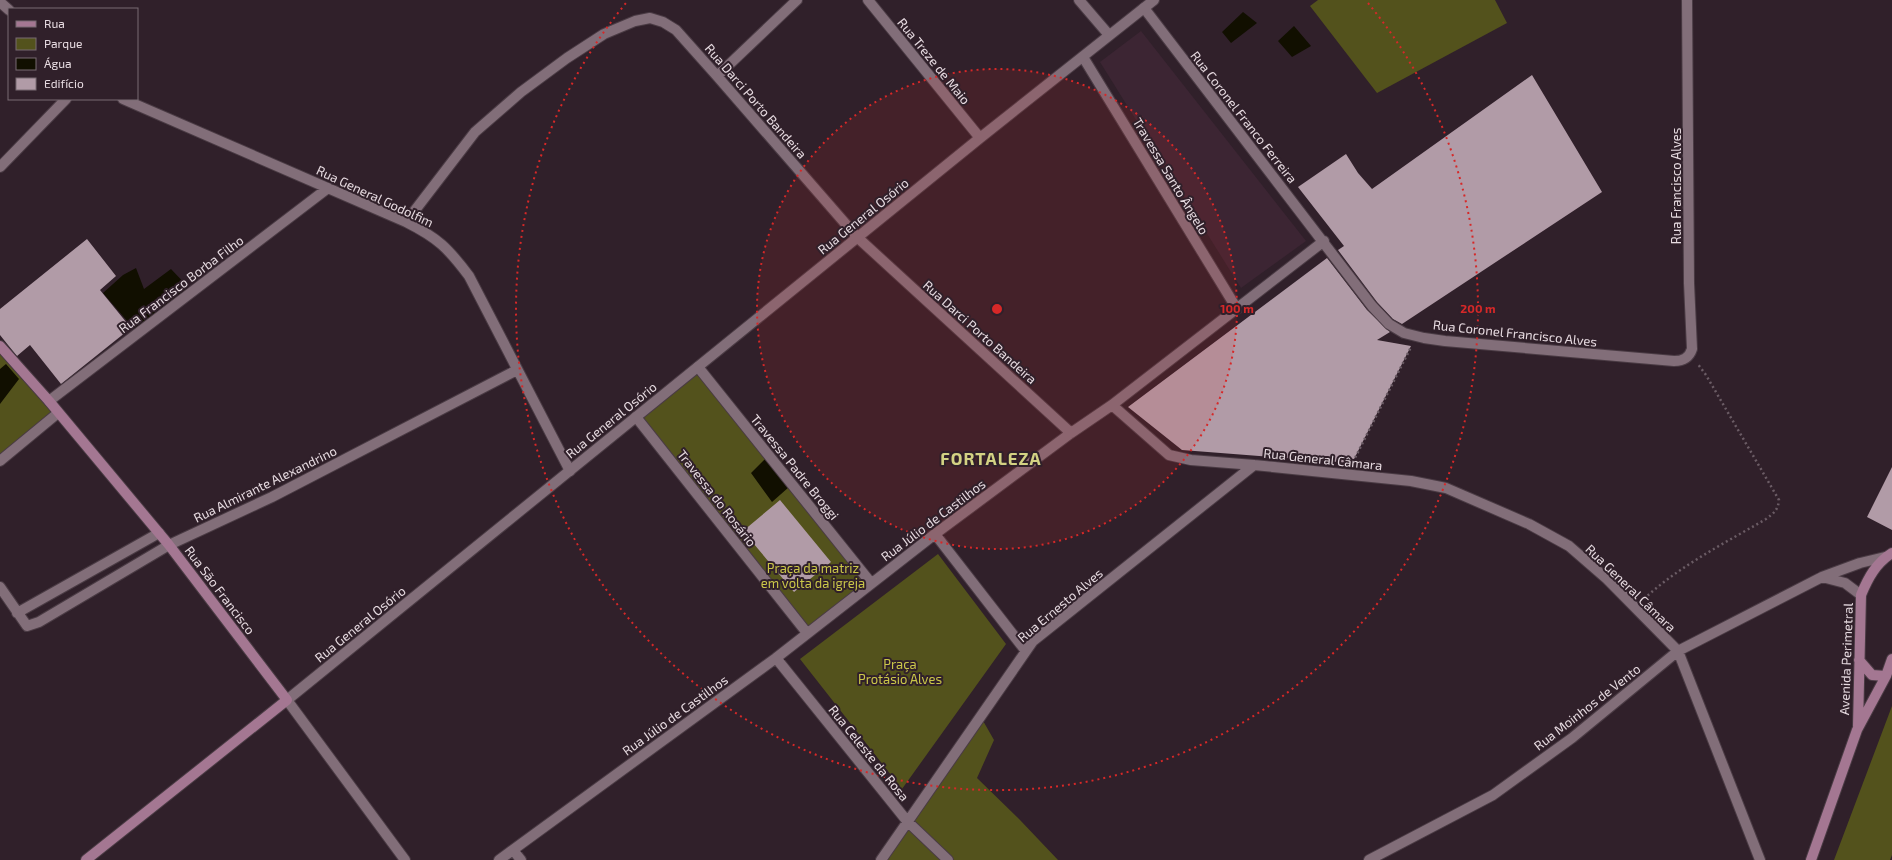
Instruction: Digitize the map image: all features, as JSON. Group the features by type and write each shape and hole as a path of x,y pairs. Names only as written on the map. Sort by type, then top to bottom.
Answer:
{"main road":[{"name":"Rua São Francisco","path":"0,346 49,401 169,545 287,700"},
{"name":"Avenida Perimetral","path":"1857,730 1861,595 1868,576 1890,556"},
{"name":"Avenida Perimetral","path":"1811,860 1857,730 1886,676 1892,659"},
{"path":"1859,660 1872,675 1886,676"},
{"name":"Rua General Osório","path":"86,860 287,700"}],"street":[{"path":"717,76 797,0"},
{"name":"Rua Treze de Maio","path":"868,0 980,138"},
{"path":"1079,0 1109,35"},
{"name":"Rua General Osório","path":"287,700 857,237 1154,0"},
{"name":"Rua Francisco Alves","path":"1687,0 1689,283 1692,337 1690,354"},
{"path":"0,2 8,9"},
{"name":"Rua Coronel Franco Ferreira","path":"1144,8 1324,241"},
{"name":"Rua Darci Porto Bandeira","path":"406,222 475,132 550,71 604,34 634,21 650,18 663,22 676,30 857,237 1071,433"},
{"name":"Travessa Santo Ângelo","path":"1083,57 1237,309"},
{"path":"0,167 65,100"},
{"name":"Rua General Godolfim","path":"125,100 406,222 430,234 450,251 470,276 570,471"},
{"name":"Rua Francisco Borba Filho","path":"49,401 328,188"},
{"name":"Rua Coronel Francisco Alves","path":"1324,241 1372,306 1389,324 1404,333 1445,341 1674,361 1683,360 1690,354"},
{"name":"Rua Júlio de Castilhos","path":"499,860 776,658 935,534 1071,433 1112,405 1324,241"},
{"name":"Travessa Padre Broggi","path":"698,367 871,583"},
{"name":"Rua Almirante Alexandrino","path":"17,613 27,626 39,622 169,545 272,497 517,370"},
{"name":"Rua General Câmara","path":"1112,405 1169,455 1191,460 1411,481 1446,488 1522,520 1569,546 1607,579 1678,651 1760,860"},
{"path":"0,461 58,413"},
{"name":"Travessa do Rosário","path":"636,417 807,633"},
{"name":"Rua Ernesto Alves","path":"881,860 1025,650 1033,641 1254,465"},
{"path":"0,587 17,613 159,533"},
{"path":"935,534 1025,650"},
{"name":"Rua Moinhos de Vento","path":"1369,860 1494,795 1572,738 1678,651 1822,577 1860,563 1890,556"},
{"path":"1822,577 1845,583 1861,595"},
{"name":"Rua Celeste da Rosa","path":"776,658 907,821 948,860"},
{"name":"Rua São Francisco","path":"287,700 405,860"},
{"path":"512,850 521,860"}],"path":[{"path":"1347,474 1416,336"},
{"path":"1635,608 1677,572 1766,519 1776,512 1779,506 1780,500 1706,375 1690,354"}],"shaded area":[{"path":"1141,31 1306,241 1241,288 1100,62"}],"green space":[{"path":"1318,0 1495,0 1507,23 1377,93 1310,6"},
{"path":"0,352 53,413 0,457"},
{"name":"Praça da matriz em volta da igreja","path":"698,369 869,583 807,632 639,417"},
{"name":"Praça Protásio Alves","path":"938,554 1006,644 902,789 800,659"},
{"path":"1892,706 1892,855 1890,860 1834,860"},
{"path":"982,719 994,740 977,778 1058,860 950,860 909,821"},
{"path":"908,826 943,860 885,860"}],"water":[{"path":"1243,12 1257,23 1231,43 1222,32"},
{"path":"1294,26 1311,46 1292,57 1278,41"},
{"path":"136,268 144,289 171,269 189,288 135,330 103,293 123,275"},
{"path":"6,364 19,379 0,404 0,369"},
{"path":"767,457 789,487 772,502 751,473"}],"building":[{"path":"1532,75 1602,192 1402,324 1393,319 1377,302 1338,250 1344,246 1298,187 1346,154 1358,173 1372,189"},
{"path":"87,239 116,276 100,290 131,328 61,384 30,345 17,356 8,345 0,335 0,309"},
{"path":"1327,258 1367,310 1390,332 1377,340 1411,346 1352,463 1182,450 1128,407"},
{"path":"1892,467 1892,530 1867,517"},
{"path":"780,500 831,562 794,592 743,531"}],"district":[{"name":"FORTALEZA","path":"991,458"}]}
